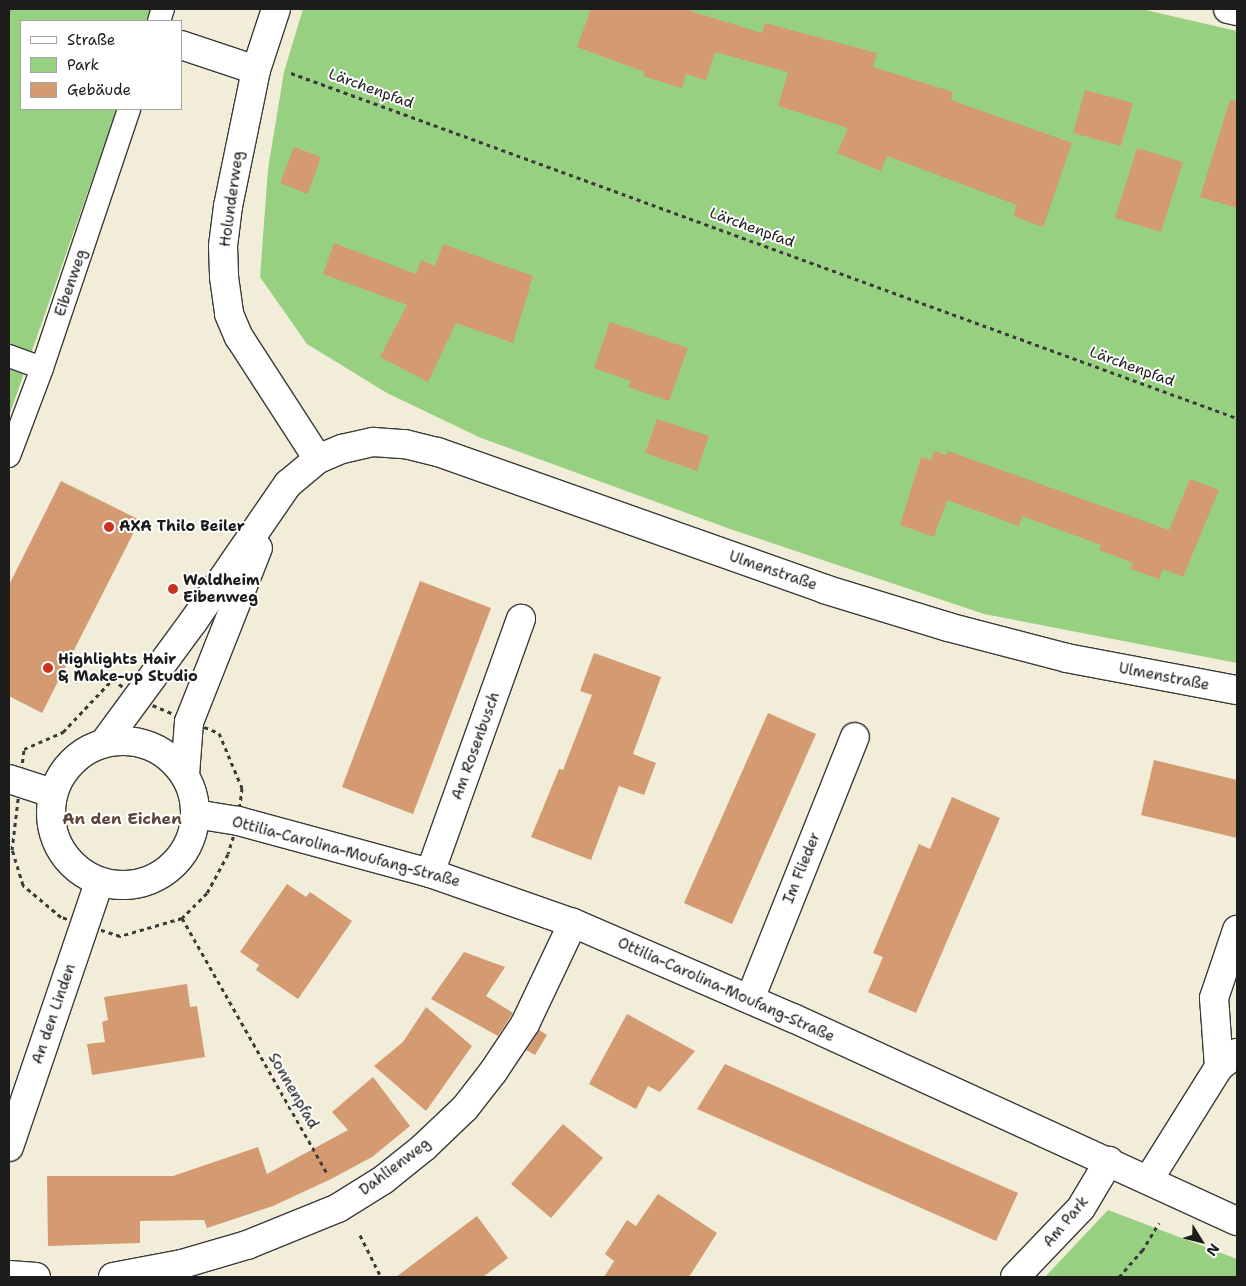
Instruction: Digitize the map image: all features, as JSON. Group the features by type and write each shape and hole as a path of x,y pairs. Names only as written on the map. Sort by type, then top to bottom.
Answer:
{"street":[{"name":"Holunderweg","path":"276,9 256,70 224,238 229,314 270,388 318,459"},
{"path":"1228,9 1237,11"},
{"path":"182,45 256,70"},
{"name":"Ulmenstraße","path":"288,484 318,459 342,449 373,442 405,444 438,452 824,589 948,627 1076,660 1237,690"},
{"path":"185,775 189,722 247,575 288,484"},
{"path":"104,743 138,699 288,484"},
{"name":"Am Rosenbusch","path":"430,873 521,619"},
{"name":"Im Flieder","path":"750,999 855,736"},
{"path":"132,740 153,746 169,756 185,775 194,799 195,814 188,845 172,866 151,880 126,885 99,882 85,875 58,848 50,823 52,794 65,768 85,750 104,743 132,740"},
{"path":"14,780 52,794"},
{"name":"Ottilia-Carolina-Moufang-Straße","path":"195,814 238,820 430,873 573,923 750,999 1149,1179 1237,1221"},
{"name":"An den Linden","path":"9,1147 99,882"},
{"name":"Dahlienweg","path":"113,1277 182,1264 247,1245 344,1204 424,1147 465,1108 525,1024 573,923"},
{"path":"1149,1179 1228,1060 1214,998 1237,930"},
{"name":"Am Park","path":"1015,1277 1081,1208 1109,1161"},
{"path":"9,1275 36,1277"}],"lane":[{"name":"Eibenweg","path":"9,456 42,368 129,110"},
{"path":"9,356 42,368"}],"path":[{"name":"Lärchenpfad","path":"256,70 298,74 1237,418"},
{"path":"113,679 138,699 189,722 219,733 242,788 238,820 228,854 207,893 182,918 120,936 84,926 61,917 23,884 12,850 14,780 24,749 63,732 113,679"},
{"name":"Sonnenpfad","path":"182,918 344,1204 381,1277"},
{"path":"1119,1277 1142,1251 1178,1193"}],"green space":[{"path":"9,9 152,9 148,20 20,20 20,110 117,110 9,416"},
{"path":"303,9 1141,9 1237,31 1237,663 984,614 733,530 481,438 387,393 307,344 260,277 268,169 284,72"},
{"path":"1108,1210 1237,1259 1237,1277 1045,1277"}],"building":[{"path":"591,9 684,9 762,33 765,23 877,53 873,67 953,92 951,100 1072,143 1043,227 1013,216 1017,205 887,156 881,171 837,153 848,128 778,106 788,72 715,52 706,80 686,74 682,88 643,76 645,72 577,47"},
{"path":"1085,90 1133,103 1121,146 1073,133"},
{"path":"1230,100 1237,101 1237,208 1200,197"},
{"path":"294,147 321,157 308,194 280,183"},
{"path":"1137,148 1183,162 1161,232 1115,218"},
{"path":"334,243 416,274 421,260 435,266 443,244 533,276 513,343 456,323 428,382 380,357 407,305 323,274"},
{"path":"610,322 688,348 669,401 628,387 631,381 594,368"},
{"path":"657,419 709,436 697,471 645,453"},
{"path":"934,451 947,455 948,451 1169,530 1190,479 1219,490 1183,577 1163,569 1159,579 1130,569 1133,563 1099,550 1101,545 1022,516 1019,526 947,500 934,537 900,525 921,457 931,460"},
{"path":"61,481 140,520 42,713 9,696 9,585"},
{"path":"420,581 491,608 413,814 342,787"},
{"path":"594,653 661,677 633,754 656,763 644,795 619,786 591,860 531,837 559,769 563,770 592,695 580,691"},
{"path":"768,713 816,734 732,924 684,903"},
{"path":"1154,760 1237,780 1237,838 1141,815"},
{"path":"952,797 1000,818 916,1013 868,992 883,957 873,953 919,844 930,849"},
{"path":"287,884 306,897 310,892 352,921 298,999 256,970 259,965 240,952"},
{"path":"464,952 505,967 486,996 513,1013 498,1036 431,999"},
{"path":"187,984 190,1007 197,1006 205,1057 92,1075 87,1044 105,1042 102,1022 108,1020 104,997"},
{"path":"426,1007 472,1046 426,1111 374,1066 403,1042"},
{"path":"627,1014 695,1051 660,1092 648,1086 636,1109 589,1084"},
{"path":"539,1030 547,1035 535,1055 526,1050"},
{"path":"725,1064 1018,1193 996,1241 697,1109"},
{"path":"373,1077 410,1126 372,1157 331,1179 273,1206 207,1228 204,1220 140,1221 140,1243 48,1246 47,1176 173,1176 258,1147 267,1174 348,1130 332,1112"},
{"path":"563,1124 603,1158 551,1218 511,1184"},
{"path":"658,1194 717,1233 689,1277 604,1277 614,1261 605,1254 627,1220 636,1226"},
{"path":"477,1216 508,1258 483,1277 396,1277"}],"place":[{"name":"AXA Thilo Beiler","path":"109,527"},
{"name":"Waldheim Eibenweg","path":"173,589"},
{"name":"Highlights Hair & Make-up Studio","path":"48,668"}],"district":[{"name":"An den Eichen","path":"122,819"}]}
